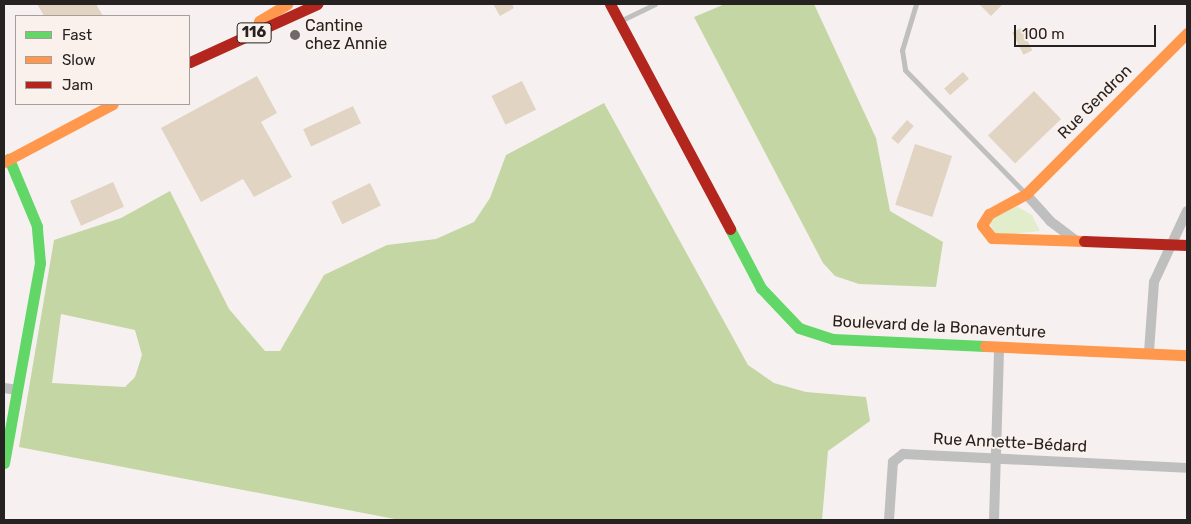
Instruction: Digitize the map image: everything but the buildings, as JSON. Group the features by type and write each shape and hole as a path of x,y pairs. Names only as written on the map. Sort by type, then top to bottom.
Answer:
{"street":[{"name":"116","path":"190,63 287,4"},
{"name":"116","path":"190,63 317,4"},
{"name":"Boulevard de la Bonaventure","path":"610,4 761,288 786,319 814,336 833,339 1187,355"},
{"name":"Rue Gendron","path":"1076,241 988,237 983,232 984,219 1026,194 1187,33"},
{"path":"4,463 40,263 39,243 31,206 6,161 111,105"},
{"path":"1026,194 1050,221 1076,241 1187,245"},
{"path":"1149,352 1154,282 1187,211"},
{"path":"994,520 997,456 998,347"},
{"path":"4,388 18,390"},
{"name":"Rue Annette-Bédard","path":"889,520 893,462 897,457 997,456 1187,468"}],"lane":[{"path":"619,21 653,4"},
{"path":"916,4 902,50 905,70 1026,194"}],"green space":[{"path":"725,4 814,4 876,138 890,211 943,242 936,287 859,284 835,276 823,263 694,17"},
{"path":"604,103 748,365 774,383 806,392 866,397 870,421 828,451 822,520 400,520 19,447 54,240 121,218 170,191 229,309 265,351 280,351 324,275 387,245 436,239 474,222 490,198 506,155","holes":["61,314 135,330 142,355 135,377 125,387 52,383"]},
{"path":"1016,206 1032,215 1040,231 996,236 988,220"}],"traffic: fast":[{"path":"4,463 40,263 37,226 9,159"},
{"path":"730,229 761,288 799,328 833,339 985,346"}],"traffic: slow":[{"path":"259,21 287,4"},
{"path":"1084,241 992,238 982,225 989,214 1026,194 1187,33"},
{"path":"4,162 111,105"},
{"path":"985,346 1187,355"}],"traffic: jam":[{"path":"190,62 317,4"},
{"path":"610,4 730,229"},
{"path":"1084,241 1187,245"}],"place":[{"name":"Cantine chez Annie","path":"295,35"}]}
